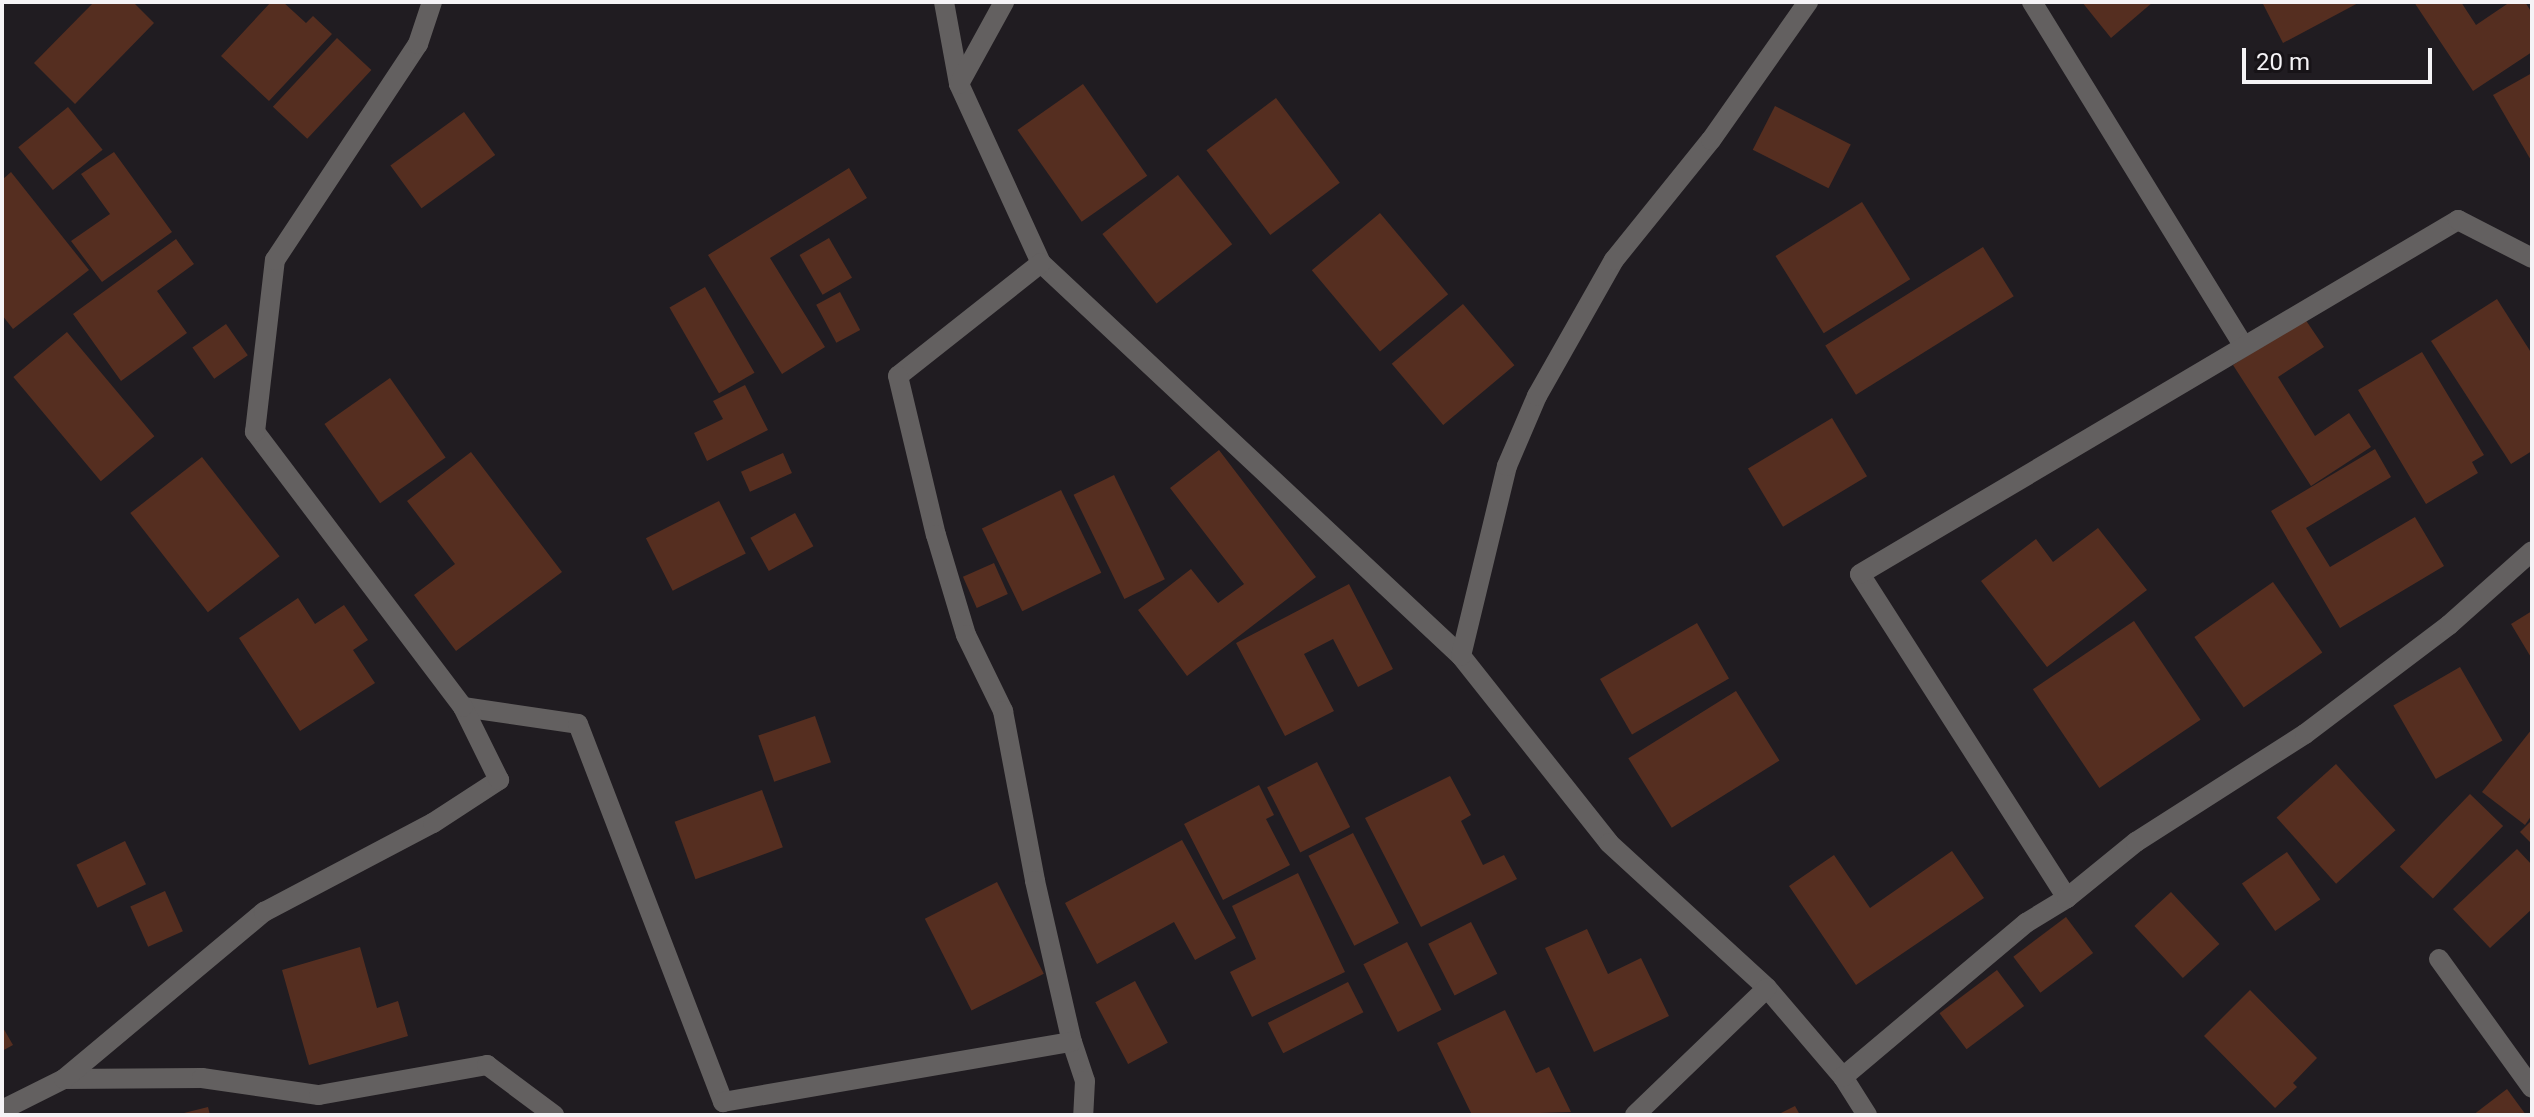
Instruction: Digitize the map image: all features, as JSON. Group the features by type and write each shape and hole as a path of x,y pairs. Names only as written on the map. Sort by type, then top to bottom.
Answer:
{"street":[{"path":"2,1110 64,1079 264,912 433,823 499,780 463,707 255,432 275,260 418,44 432,2"},
{"path":"944,2 959,84 1041,263 1461,656 1609,843 1767,988 1843,1077 1867,1115"},
{"path":"959,84 1004,2"},
{"path":"1461,656 1507,466 1537,396 1614,260 1711,140 1808,2"},
{"path":"2032,2 2244,346"},
{"path":"2067,898 1860,574 2458,220 2532,258"},
{"path":"1041,263 898,376 936,535 966,635 1003,711 1035,881 1072,1042 1085,1081 1083,1115"},
{"path":"1843,1077 2026,923 2067,898 2136,842 2305,734 2449,625 2532,551"},
{"path":"463,707 578,724 723,1102 1072,1042"},
{"path":"2439,959 2532,1088"},
{"path":"1635,1115 1767,988"},
{"path":"64,1079 202,1078 319,1095 487,1065 554,1115"}],"building":[{"path":"94,2 133,2 154,23 75,104 34,63"},
{"path":"271,2 283,2 306,23 313,16 332,34 269,101 221,56"},
{"path":"2082,2 2153,2 2111,38"},
{"path":"2262,2 2360,2 2283,43"},
{"path":"2414,2 2461,2 2476,25 2510,2 2525,2 2532,13 2532,52 2473,91"},
{"path":"337,38 371,70 307,139 273,107"},
{"path":"2532,73 2532,162 2493,95"},
{"path":"1083,84 1147,176 1082,222 1017,130"},
{"path":"1276,98 1340,183 1270,235 1207,150"},
{"path":"1775,106 1851,145 1828,188 1753,150"},
{"path":"68,107 103,150 53,190 18,147"},
{"path":"464,112 495,155 422,208 390,165"},
{"path":"114,152 172,232 102,282 71,241 110,214 81,174"},
{"path":"849,168 867,198 770,258 825,347 782,374 708,255"},
{"path":"11,172 89,270 13,329 2,315 2,180"},
{"path":"1178,175 1232,244 1157,303 1102,234"},
{"path":"1862,202 1910,279 1824,333 1775,256"},
{"path":"1380,213 1448,294 1380,351 1312,270"},
{"path":"829,238 852,278 823,295 800,255"},
{"path":"176,239 194,264 157,291 187,333 121,381 73,314"},
{"path":"1983,247 2014,296 1856,395 1825,346"},
{"path":"705,287 754,373 719,393 669,308"},
{"path":"840,292 860,330 836,343 816,305"},
{"path":"2497,299 2532,354 2532,451 2511,464 2431,341"},
{"path":"1463,304 1514,365 1443,425 1392,364"},
{"path":"2305,319 2324,347 2278,377 2315,436 2349,413 2371,447 2311,486 2233,365"},
{"path":"226,324 248,355 214,379 192,348"},
{"path":"67,332 154,436 101,481 13,377"},
{"path":"2422,352 2484,455 2472,462 2478,473 2426,504 2358,390"},
{"path":"390,378 446,457 380,503 324,424"},
{"path":"745,385 768,430 707,461 694,433 723,419 713,401"},
{"path":"1832,418 1867,476 1783,527 1748,468"},
{"path":"2375,449 2391,477 2306,528 2330,567 2415,517 2444,566 2340,628 2271,511"},
{"path":"1219,450 1316,577 1187,676 1138,610 1191,569 1218,603 1244,584 1170,488"},
{"path":"471,452 562,572 456,651 414,595 455,564 407,501"},
{"path":"783,453 792,473 750,492 741,472"},
{"path":"202,457 280,556 208,612 130,513"},
{"path":"1114,475 1165,579 1124,599 1074,495"},
{"path":"1061,490 1101,573 1022,611 982,529"},
{"path":"719,501 746,554 673,591 646,538"},
{"path":"795,513 813,546 769,571 750,538"},
{"path":"2098,528 2147,590 2047,667 1981,581 2036,539 2053,562"},
{"path":"994,563 1008,594 977,608 963,577"},
{"path":"2273,582 2322,652 2244,708 2194,637"},
{"path":"1349,584 1393,669 1358,687 1333,639 1304,654 1334,711 1285,736 1236,643"},
{"path":"298,598 315,624 344,605 368,640 353,650 375,683 300,731 239,638"},
{"path":"2532,611 2532,659 2511,624"},
{"path":"2134,621 2201,720 2099,788 2033,689"},
{"path":"1697,623 1729,678 1632,734 1600,679"},
{"path":"2460,667 2502,741 2436,779 2393,706"},
{"path":"1736,691 1779,761 1672,828 1628,758"},
{"path":"815,716 831,762 774,782 758,736"},
{"path":"2532,729 2532,815 2525,825 2482,792"},
{"path":"1317,762 1350,827 1300,852 1267,787"},
{"path":"2336,764 2396,830 2336,884 2277,818"},
{"path":"1450,776 1471,815 1461,821 1483,865 1504,855 1517,879 1421,927 1365,818"},
{"path":"1259,785 1274,815 1266,819 1290,865 1223,900 1184,824"},
{"path":"762,790 783,847 695,879 675,822"},
{"path":"2470,794 2503,826 2433,899 2400,867"},
{"path":"2532,820 2532,844 2520,832"},
{"path":"1353,833 1399,923 1354,946 1308,856"},
{"path":"1182,840 1236,938 1195,960 1174,922 1097,964 1065,903"},
{"path":"125,841 146,884 98,908 76,865"},
{"path":"2517,849 2532,865 2532,909 2490,948 2453,909"},
{"path":"1952,851 1984,898 1856,985 1789,886 1834,855 1870,908"},
{"path":"2287,852 2320,900 2275,931 2242,884"},
{"path":"1298,873 1345,972 1252,1017 1230,972 1256,959 1232,906"},
{"path":"997,882 1044,974 972,1011 925,919"},
{"path":"165,891 183,931 148,947 130,906"},
{"path":"2171,892 2219,944 2183,978 2134,926"},
{"path":"2066,917 2093,953 2040,993 2013,957"},
{"path":"1471,922 1497,974 1455,995 1428,944"},
{"path":"1587,929 1608,974 1641,958 1669,1016 1594,1052 1545,948"},
{"path":"1407,942 1442,1010 1398,1032 1363,964"},
{"path":"360,947 377,1008 398,1001 408,1036 309,1065 282,970"},
{"path":"1997,970 2024,1006 1967,1049 1939,1013"},
{"path":"1135,981 1168,1043 1128,1064 1095,1002"},
{"path":"1348,982 1363,1012 1283,1053 1268,1023"},
{"path":"2250,990 2317,1058 2293,1083 2297,1087 2275,1108 2204,1036"},
{"path":"1505,1010 1536,1073 1549,1067 1571,1112 1472,1115 1437,1043"},
{"path":"2,1026 13,1045 2,1051"},
{"path":"2507,1089 2526,1115 2473,1115"},
{"path":"1795,1106 1800,1115 1777,1115"},
{"path":"208,1107 210,1115 180,1115 180,1114"}]}
